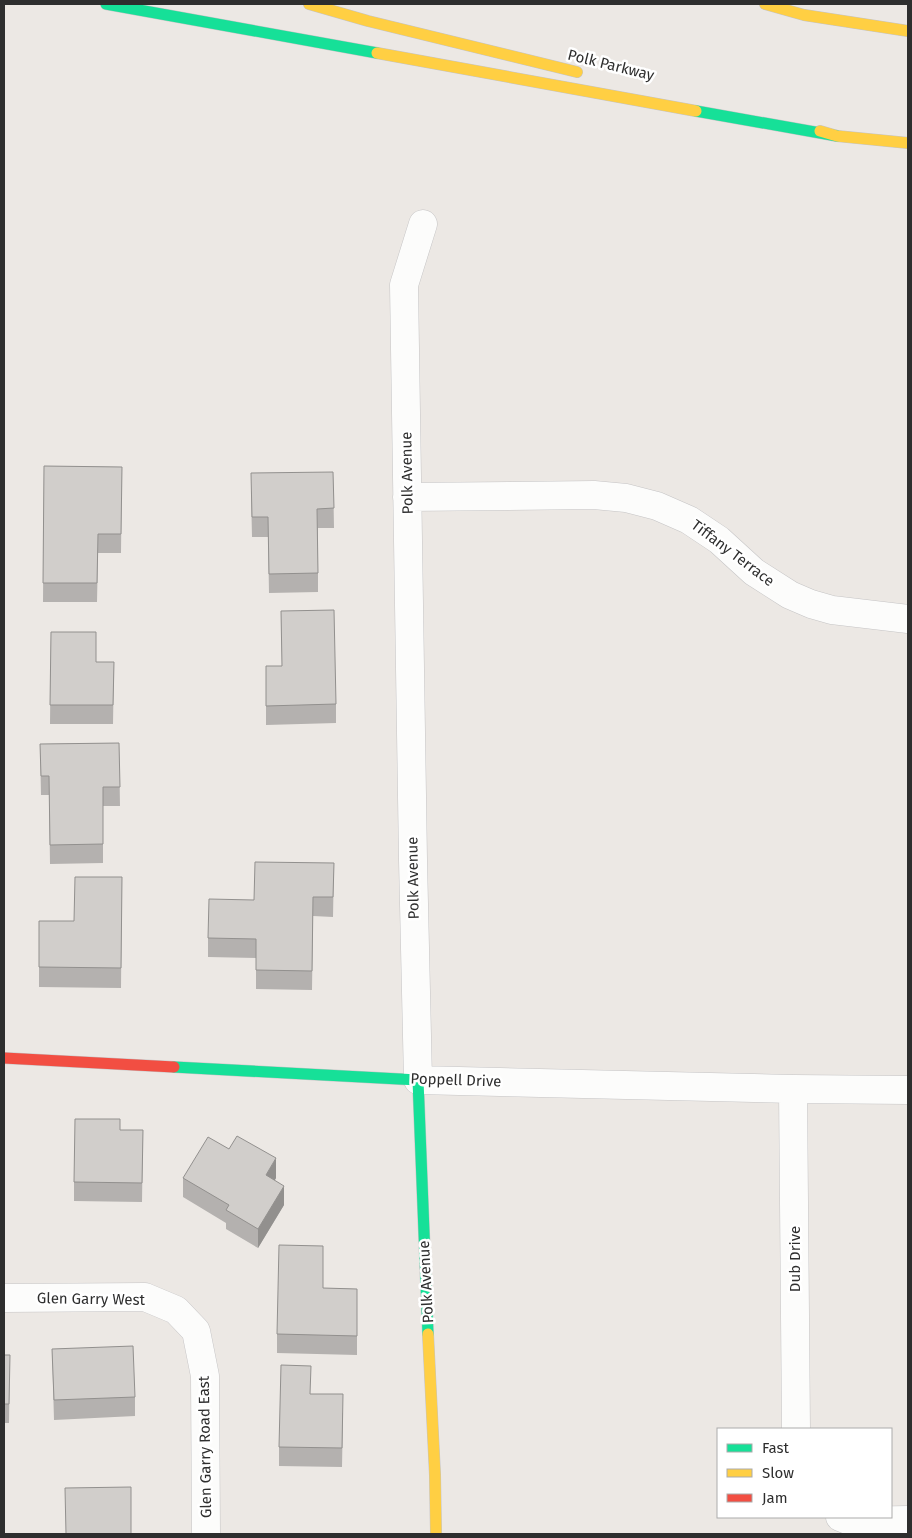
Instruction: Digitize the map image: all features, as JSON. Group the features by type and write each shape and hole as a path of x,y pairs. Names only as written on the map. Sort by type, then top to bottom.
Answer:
{"main road":[{"path":"106,4 838,136"},
{"name":"Polk Parkway","path":"309,4 368,21 588,75"},
{"path":"765,4 804,15 908,32"},
{"name":"Polk Parkway","path":"665,94 838,136 908,143"},
{"name":"Poppell Drive","path":"4,1058 418,1080"},
{"name":"Polk Avenue","path":"418,1080 436,1475 436,1534"}],"street":[{"name":"Polk Avenue","path":"418,1080 404,285 423,224"},
{"name":"Tiffany Terrace","path":"407,497 594,496 626,498 658,506 689,520 719,540 754,572 790,595 832,610 908,619"},
{"name":"Poppell Drive","path":"418,1080 908,1090"},
{"name":"Dub Drive","path":"793,1089 796,1428"},
{"name":"Glen Garry West","path":"4,1298 145,1297 176,1310 196,1331"},
{"name":"Glen Garry Road East","path":"196,1331 205,1376 206,1534"},
{"path":"842,1518 850,1521 908,1520"}],"building":[{"path":"44,466 122,467 121,534 98,534 97,583 43,583"},
{"path":"333,472 334,508 317,509 318,573 269,574 268,517 252,517 251,473"},
{"path":"334,610 336,704 266,706 266,666 282,666 281,611"},
{"path":"51,632 96,632 96,662 114,662 113,705 50,705"},
{"path":"119,743 120,787 103,787 103,844 50,845 49,776 41,776 40,744"},
{"path":"255,862 334,863 333,897 313,897 312,971 256,970 256,939 208,938 209,899 254,900"},
{"path":"75,877 122,877 121,968 39,967 39,921 74,921"},
{"path":"75,1119 120,1119 120,1130 143,1130 142,1183 74,1182"},
{"path":"237,1136 276,1158 266,1175 284,1186 258,1229 226,1210 229,1205 183,1178 208,1137 229,1149"},
{"path":"279,1245 323,1246 323,1288 357,1289 357,1336 277,1334"},
{"path":"133,1346 135,1397 54,1400 52,1349"},
{"path":"4,1355 10,1355 9,1404 4,1404"},
{"path":"281,1365 311,1366 310,1394 343,1394 342,1448 279,1447"},
{"path":"131,1487 131,1534 66,1534 65,1488"}],"traffic: fast":[{"path":"106,4 377,53"},
{"path":"696,111 837,136"},
{"path":"174,1067 418,1080 428,1334"}],"traffic: slow":[{"path":"309,4 368,21 577,72"},
{"path":"765,4 804,15 908,31"},
{"path":"377,53 696,111"},
{"path":"820,131 837,136 908,143"},
{"path":"428,1334 436,1534"}],"traffic: jam":[{"path":"4,1058 174,1067"}]}
